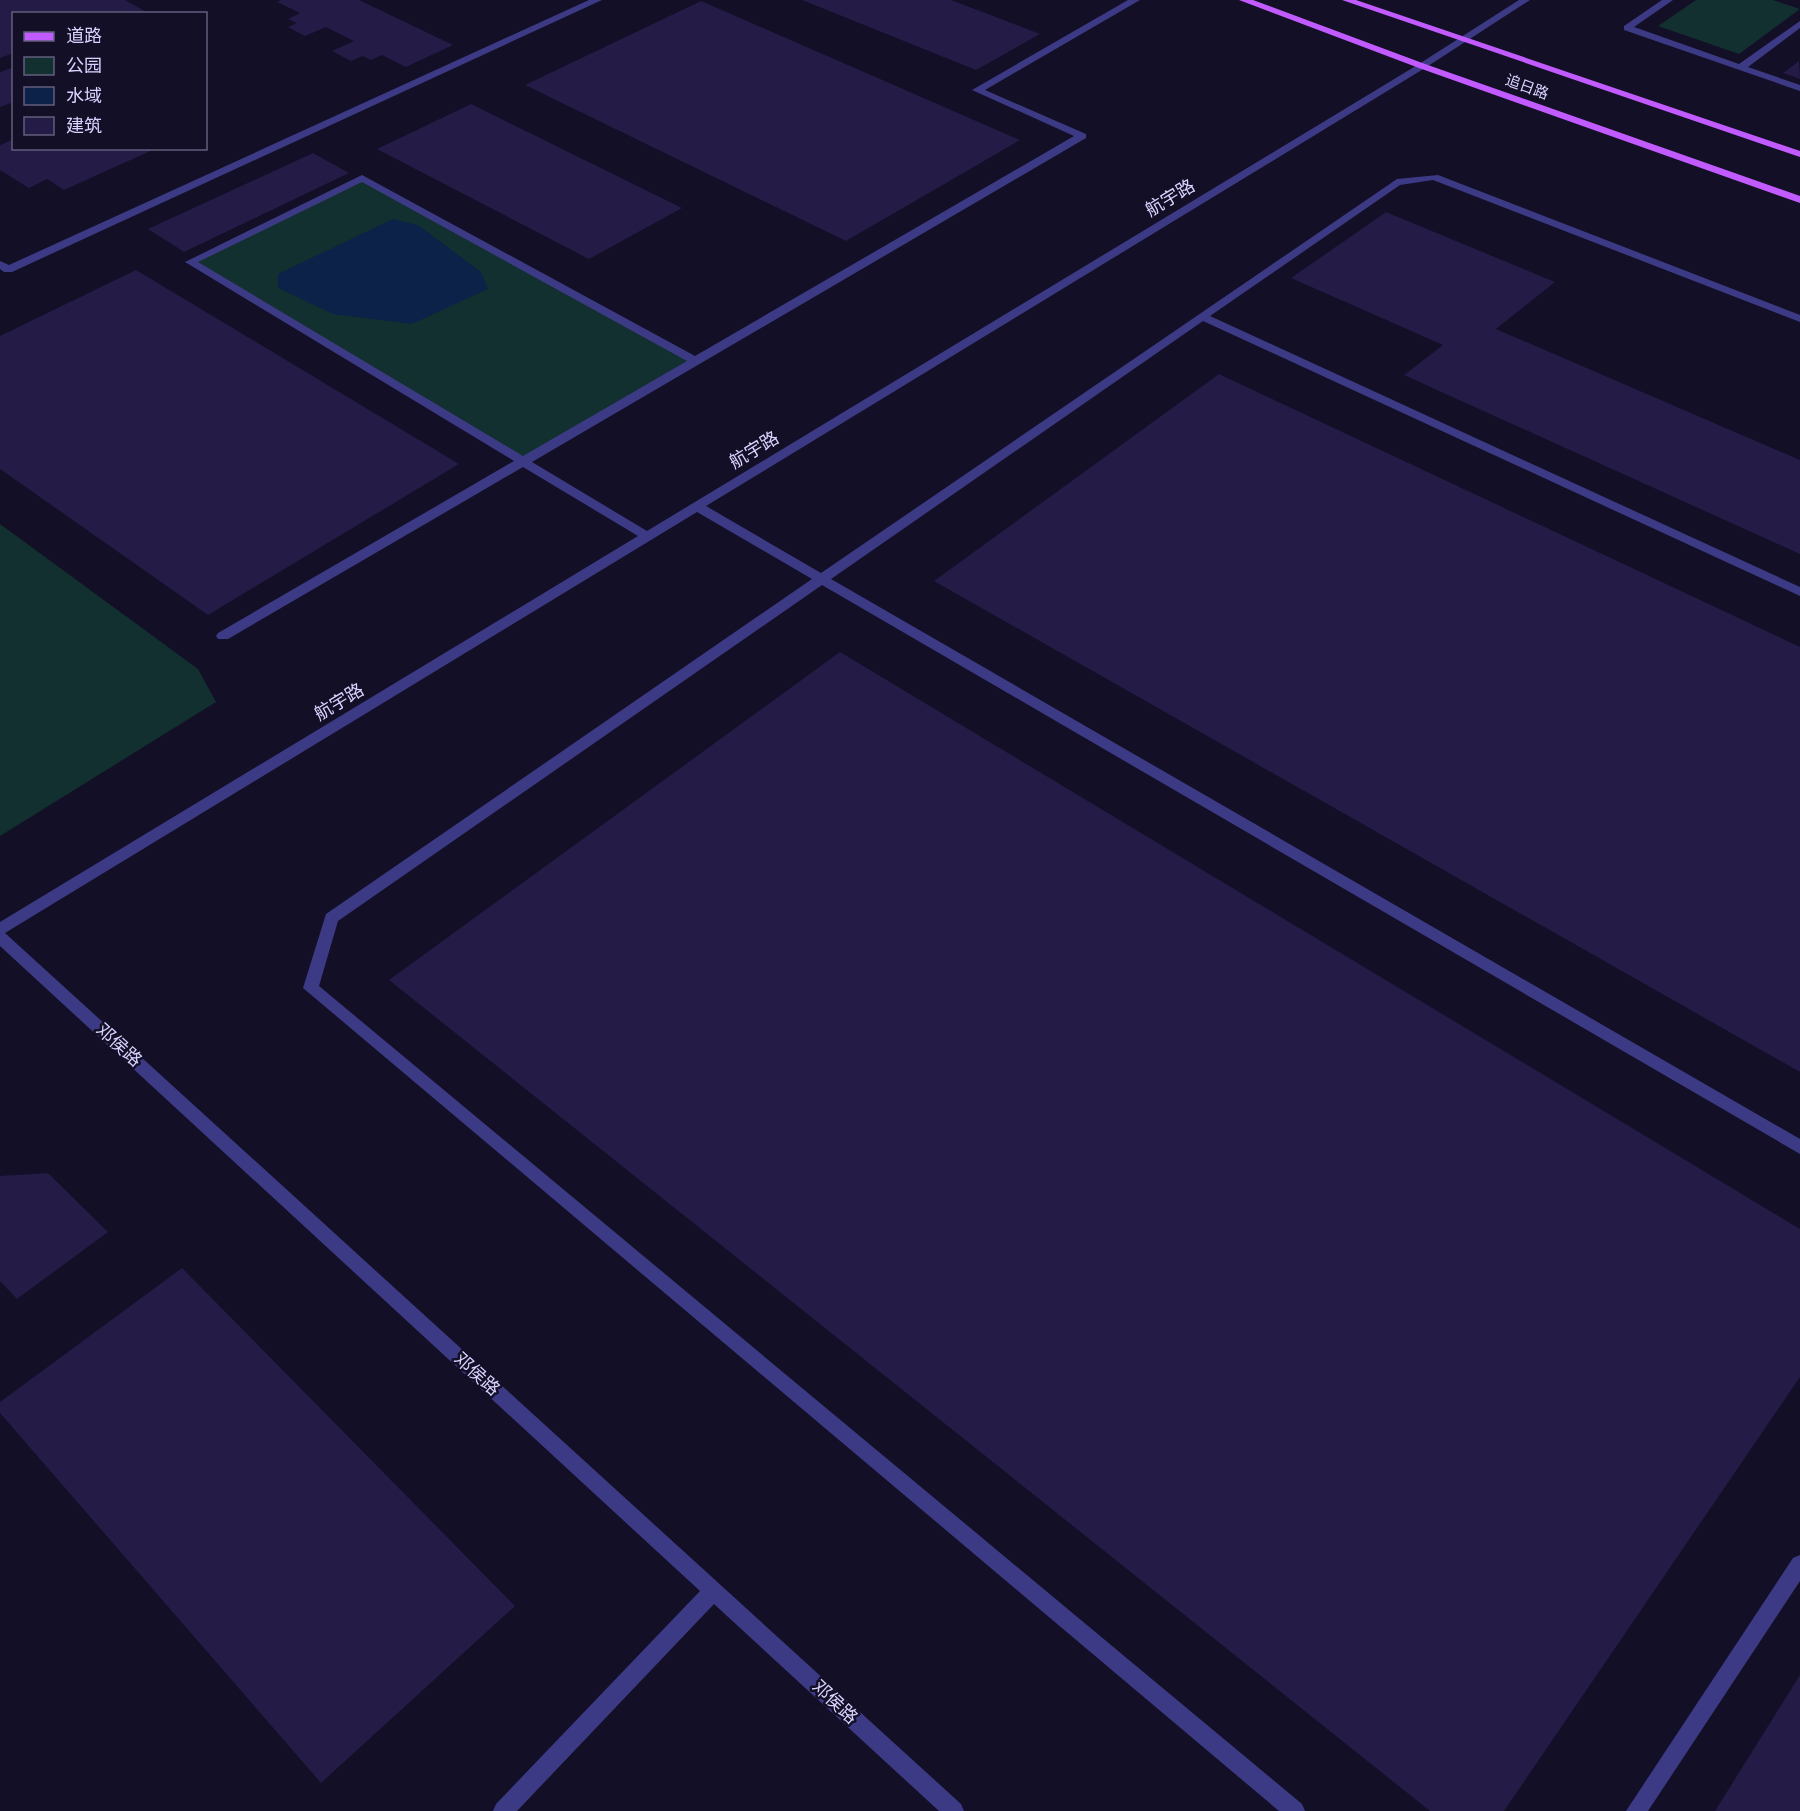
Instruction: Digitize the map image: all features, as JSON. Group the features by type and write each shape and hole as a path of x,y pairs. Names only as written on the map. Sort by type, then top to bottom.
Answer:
{"main road":[{"name":"追日路","path":"1244,0 1422,66 1800,200"},
{"name":"追日路","path":"1347,0 1800,154"}],"street":[{"path":"0,264 8,270 597,0"},
{"path":"223,636 1082,136 977,90 1135,0"},
{"name":"航宇路","path":"0,929 1422,66 1525,0"},
{"path":"1668,0 1627,28 1800,88"},
{"path":"1741,67 1800,24"},
{"path":"1295,1811 311,988 331,918 1397,182 1434,177 1800,319"},
{"path":"647,536 190,262 362,178 695,361"},
{"path":"1202,317 1800,592"},
{"path":"696,506 1800,1147"},
{"name":"邓侯路","path":"0,937 954,1811"},
{"path":"1636,1811 1800,1564"},
{"path":"503,1811 714,1591"}],"green space":[{"path":"1696,0 1773,0 1800,9 1739,54 1658,26"},
{"path":"362,178 695,361 523,461 190,262"},
{"path":"0,524 198,669 216,702 0,836"}],"water":[{"path":"393,219 418,225 481,272 488,289 412,324 333,314 278,288 278,274"}],"building":[{"path":"0,0 125,0 146,12 12,12 12,54 0,58"},
{"path":"281,0 359,0 453,45 406,67 382,55 371,60 363,56 351,61 332,51 354,41 326,27 305,36 288,27 297,23 288,19 300,13 277,2"},
{"path":"802,0 951,0 1040,34 976,70"},
{"path":"701,1 1020,140 846,241 525,85"},
{"path":"1799,61 1800,79 1783,73"},
{"path":"12,68 12,103 0,107 0,72"},
{"path":"471,104 682,208 589,259 377,149"},
{"path":"12,140 12,150 153,150 64,190 47,179 29,188 0,170 0,145"},
{"path":"313,153 349,173 184,252 148,229"},
{"path":"1386,212 1555,282 1496,329 1800,460 1800,554 1404,375 1443,345 1291,278"},
{"path":"136,270 459,464 208,615 0,469 0,336"},
{"path":"1219,374 1800,647 1800,1072 934,581"},
{"path":"840,652 1800,1229 1800,1377 1504,1811 1430,1811 389,980"},
{"path":"48,1173 108,1232 17,1299 0,1281 0,1176"},
{"path":"182,1268 515,1606 321,1783 0,1413 0,1402"},
{"path":"1800,1675 1800,1811 1715,1811"}]}
